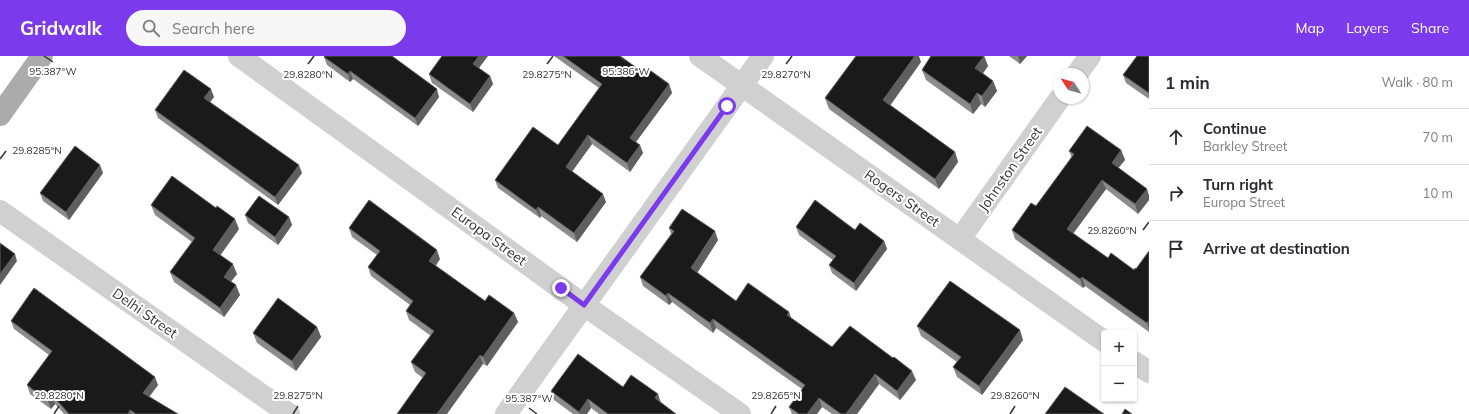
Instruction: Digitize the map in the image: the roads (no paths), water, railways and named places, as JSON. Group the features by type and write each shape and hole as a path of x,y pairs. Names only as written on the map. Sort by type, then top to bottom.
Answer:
{"main road":[{"path":"0,115 42,56"}],"street":[{"name":"Europa Street","path":"239,56 584,305 740,414"},
{"name":"Rogers Street","path":"700,56 1101,339"},
{"path":"506,414 763,56"},
{"path":"1081,68 1090,56"},
{"name":"Johnston Street","path":"960,239 1056,104"},
{"name":"Delhi Street","path":"0,211 289,414"},
{"path":"1137,364 1149,372"}]}
